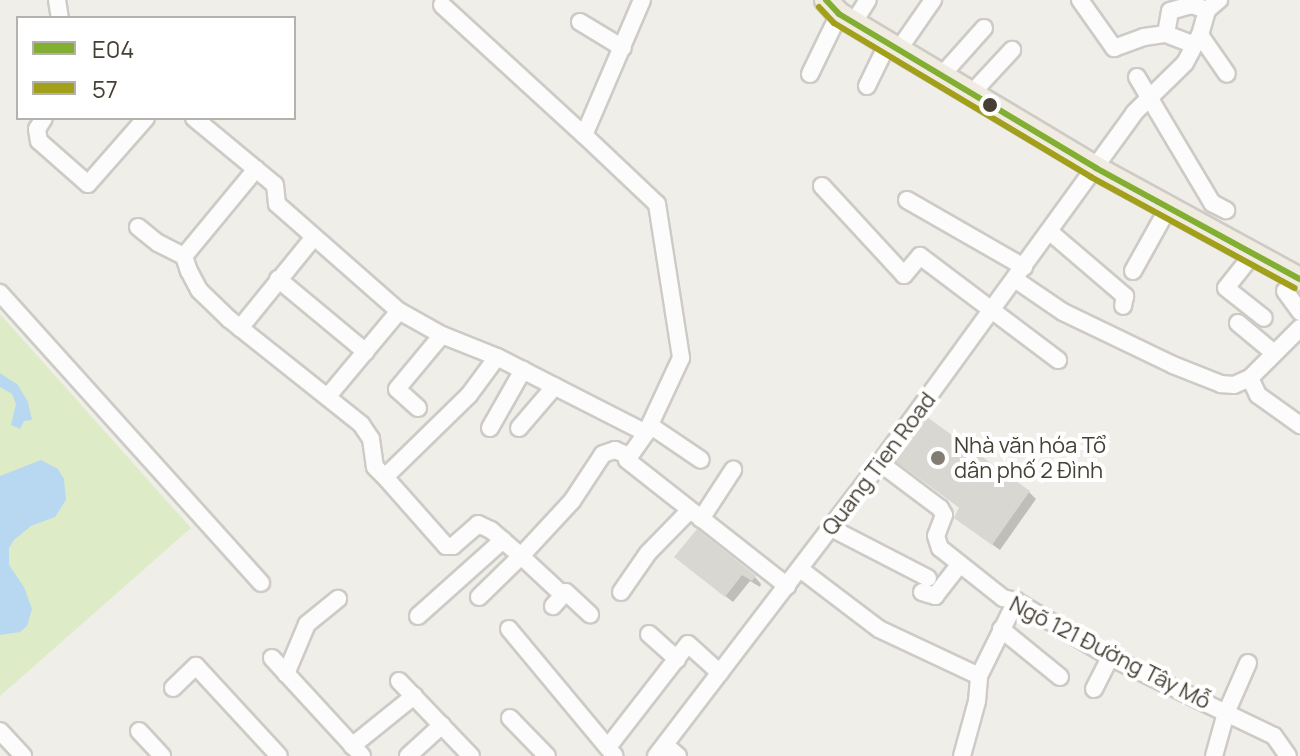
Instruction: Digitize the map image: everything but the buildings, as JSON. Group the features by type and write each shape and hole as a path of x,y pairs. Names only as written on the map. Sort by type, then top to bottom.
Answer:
{"main road":[{"path":"840,12 1096,168 1253,254 1292,285"}],"street":[{"path":"584,135 642,0"},
{"path":"810,74 840,12 868,0"},
{"path":"867,86 894,46 933,0"},
{"path":"1080,0 1114,48 1144,37 1166,34 1197,40 1227,74"},
{"path":"442,5 657,204 681,358 649,430 627,460 787,586"},
{"path":"1166,34 1170,11 1191,5 1213,5"},
{"name":"Quang Tien Road","path":"666,752 720,673 908,430 1134,113 1151,100 1185,63 1213,5"},
{"path":"580,22 623,48"},
{"path":"942,75 984,28"},
{"path":"972,93 1012,50"},
{"path":"1137,77 1212,203 1226,210"},
{"path":"43,120 37,129 39,141 88,184 144,120"},
{"path":"196,120 275,185 277,204 399,311 442,335 497,357 649,430 701,460"},
{"path":"184,256 256,169"},
{"path":"822,186 904,275 920,256 1058,360"},
{"path":"907,200 1020,274 1063,312 1173,365 1221,384 1234,385 1250,378 1300,328"},
{"path":"1133,271 1168,208"},
{"path":"138,227 158,243 184,256 199,290 240,328 329,395 361,424 371,439 375,467 408,501 418,519 446,546 453,546 478,524 521,556 558,601 566,592 590,614"},
{"path":"1050,232 1125,296 1123,306"},
{"path":"240,328 314,237"},
{"path":"1253,254 1226,288 1264,318"},
{"path":"278,279 366,352"},
{"path":"1292,285 1300,312"},
{"path":"0,293 261,583"},
{"path":"329,395 399,311"},
{"path":"1238,323 1274,353"},
{"path":"418,408 397,389 442,335"},
{"path":"385,477 469,395 497,357"},
{"path":"490,428 523,370"},
{"path":"1250,378 1258,395 1300,425"},
{"path":"519,428 555,386"},
{"path":"479,597 572,501 603,454 615,450 629,456"},
{"name":"Ngõ 121 Đường Tây Mỗ","path":"880,463 935,503 948,520 937,542 959,565 1003,598 1016,601 1110,657 1226,713 1214,756"},
{"path":"621,592 648,553 695,514 733,470"},
{"path":"831,528 925,585 935,596 959,565"},
{"path":"418,616 503,540"},
{"path":"800,569 879,629 979,676"},
{"path":"286,674 307,624 338,599"},
{"path":"962,756 977,701 979,676 1016,601"},
{"path":"509,629 612,752 688,644 720,673"},
{"path":"1001,629 1060,677"},
{"path":"649,634 677,659"},
{"path":"1094,689 1110,657"},
{"path":"272,658 357,751 414,696"},
{"path":"1248,663 1226,713 1274,736 1288,756"},
{"path":"173,688 196,666 279,756"},
{"path":"399,681 471,756"},
{"path":"510,718 547,756"},
{"path":"408,756 442,725"},
{"path":"0,731 23,756"},
{"path":"139,731 162,756"}],"green space":[{"path":"0,314 191,528 0,696"}],"water":[{"path":"0,373 18,385 28,402 32,420 24,421 20,429 11,425 16,404 12,394 0,387"},
{"path":"41,460 58,469 64,479 66,500 55,517 31,526 9,548 9,565 24,587 32,609 27,626 20,632 0,635 0,476"}],"transit line":[{"name":"E04","path":"826,0 839,14 1096,168 1300,279"},
{"name":"57","path":"819,7 834,23 1091,177 1295,288"}],"place":[{"name":"Nhà văn hóa Tổ dân phố 2 Đình","path":"938,458"}]}
